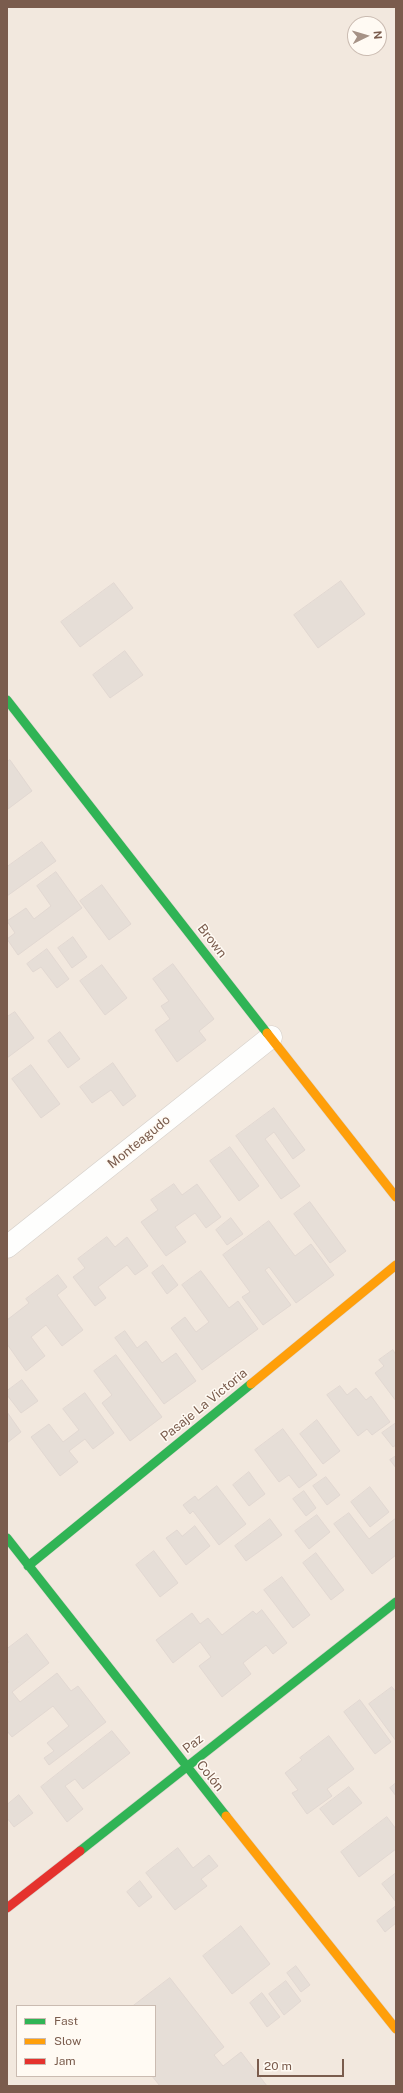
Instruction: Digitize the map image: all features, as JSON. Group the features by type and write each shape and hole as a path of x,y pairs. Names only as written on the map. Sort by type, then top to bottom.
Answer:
{"street":[{"name":"Brown","path":"7,700 396,1197"},
{"name":"Monteagudo","path":"7,1247 271,1037"},
{"name":"Pasaje La Victoria","path":"28,1566 396,1265"},
{"name":"Colón","path":"7,1538 186,1767 396,2029"},
{"name":"Paz","path":"7,1908 396,1602"}],"shaded area":[{"path":"7,7 396,7 396,2086 7,2086"}],"building":[{"path":"341,581 365,614 318,648 294,615"},
{"path":"114,583 133,608 80,647 61,622"},
{"path":"125,651 143,675 110,698 93,675"},
{"path":"10,760 32,791 8,809 7,762"},
{"path":"42,842 56,861 7,896 7,867"},
{"path":"56,872 82,908 18,955 7,939 15,933 7,921 26,908 34,919 51,906 37,886"},
{"path":"102,885 131,924 109,940 80,901"},
{"path":"73,937 87,957 72,968 58,948"},
{"path":"47,949 69,979 57,988 41,967 33,972 27,964"},
{"path":"173,964 214,1019 199,1031 206,1040 177,1062 155,1030 170,1019 161,1006 169,1001 153,979"},
{"path":"102,965 127,998 105,1015 80,981"},
{"path":"15,1012 34,1038 7,1058 7,1017"},
{"path":"60,1032 80,1059 68,1068 48,1041"},
{"path":"113,1063 136,1096 123,1106 111,1090 92,1103 80,1087"},
{"path":"31,1065 60,1104 41,1118 12,1079"},
{"path":"274,1108 305,1150 293,1159 274,1132 265,1139 300,1186 281,1199 236,1136"},
{"path":"230,1147 259,1186 239,1201 210,1161"},
{"path":"174,1184 182,1195 197,1184 221,1217 206,1228 195,1213 175,1227 186,1242 166,1256 141,1222 158,1210 151,1200"},
{"path":"310,1202 346,1251 330,1263 294,1214"},
{"path":"231,1218 243,1234 227,1245 216,1230"},
{"path":"269,1221 295,1256 311,1244 334,1275 296,1303 269,1267 265,1270 291,1305 263,1325 242,1297 250,1292 223,1255"},
{"path":"107,1237 115,1247 127,1237 148,1266 135,1275 127,1265 98,1287 106,1298 95,1306 73,1277 85,1268 78,1259"},
{"path":"163,1265 178,1285 167,1294 152,1273"},
{"path":"201,1271 229,1308 238,1301 258,1329 202,1370 171,1328 185,1317 196,1332 209,1322 182,1285"},
{"path":"58,1275 67,1287 57,1295 83,1330 62,1346 46,1325 31,1337 45,1356 26,1371 7,1344 7,1320 29,1303 26,1299"},
{"path":"125,1331 137,1348 146,1341 162,1363 176,1353 196,1381 164,1404 115,1338"},
{"path":"393,1350 396,1355 396,1401 375,1373 384,1366 379,1360"},
{"path":"116,1355 162,1417 130,1441 102,1403 112,1395 94,1371"},
{"path":"22,1380 38,1401 21,1413 7,1395 7,1391"},
{"path":"340,1386 347,1395 356,1388 366,1400 371,1396 390,1422 372,1435 367,1429 358,1436 327,1395"},
{"path":"85,1393 114,1433 93,1449 85,1439 69,1451 78,1462 60,1476 31,1437 49,1424 63,1442 79,1430 63,1409"},
{"path":"7,1412 21,1432 7,1443"},
{"path":"317,1420 340,1451 323,1464 300,1434"},
{"path":"396,1423 396,1445 393,1447 382,1433"},
{"path":"283,1429 317,1475 299,1488 289,1475 279,1482 255,1450"},
{"path":"396,1456 396,1468 390,1460"},
{"path":"249,1472 265,1494 249,1506 233,1485"},
{"path":"326,1477 340,1495 327,1505 313,1486"},
{"path":"217,1486 246,1524 219,1545 193,1511 190,1514 183,1505 195,1496 198,1500"},
{"path":"370,1487 389,1512 370,1527 351,1502"},
{"path":"304,1491 316,1508 306,1516 293,1499"},
{"path":"349,1513 369,1539 396,1518 396,1555 372,1574 334,1524"},
{"path":"317,1515 330,1532 309,1549 295,1531"},
{"path":"270,1519 282,1535 246,1561 235,1546"},
{"path":"195,1526 210,1546 186,1565 166,1538 177,1530 182,1536"},
{"path":"154,1551 178,1583 160,1597 136,1565"},
{"path":"316,1553 344,1590 331,1600 303,1563"},
{"path":"282,1577 310,1615 293,1628 264,1590"},
{"path":"262,1610 287,1643 273,1654 266,1645 243,1663 251,1674 222,1697 199,1666 211,1657 200,1642 173,1663 156,1640 192,1613 200,1624 208,1618 222,1635 253,1611 256,1614"},
{"path":"27,1634 49,1663 12,1692 20,1702 57,1673 71,1691 78,1686 106,1722 49,1765 44,1758 54,1751 47,1743 69,1726 53,1706 12,1737 7,1731 7,1664 9,1662 7,1659 7,1649"},
{"path":"392,1687 396,1692 396,1741 369,1704"},
{"path":"360,1700 391,1742 375,1754 344,1712"},
{"path":"112,1731 130,1753 83,1789 75,1779 65,1786 83,1809 67,1822 41,1787"},
{"path":"329,1736 354,1769 327,1789 332,1796 307,1814 292,1793 298,1790 285,1773 302,1760 300,1758"},
{"path":"396,1783 396,1796 390,1788"},
{"path":"349,1787 362,1803 333,1825 320,1809"},
{"path":"19,1795 33,1813 14,1827 7,1818 7,1805"},
{"path":"387,1817 396,1829 396,1849 359,1877 341,1852"},
{"path":"178,1848 193,1868 209,1855 218,1866 201,1879 207,1886 175,1910 146,1873"},
{"path":"396,1873 396,1902 382,1884"},
{"path":"140,1881 152,1897 139,1907 127,1892"},
{"path":"396,1906 396,1923 385,1932 377,1921"},
{"path":"241,1926 270,1964 232,1994 203,1956"},
{"path":"296,1966 310,1985 301,1992 287,1973"},
{"path":"170,1978 224,2047 214,2055 223,2066 241,2052 267,2086 160,2086 153,2077 156,2077 156,2005 134,2005"},
{"path":"286,1981 301,2001 284,2015 269,1994"},
{"path":"262,1993 280,2017 267,2027 250,2003"}],"traffic: fast":[{"path":"7,700 267,1033"},
{"path":"28,1566 251,1384"},
{"path":"7,1538 226,1816"},
{"path":"80,1851 396,1602"}],"traffic: slow":[{"path":"267,1033 396,1197"},
{"path":"251,1384 396,1265"},
{"path":"226,1816 396,2029"}],"traffic: jam":[{"path":"7,1908 80,1851"}]}
